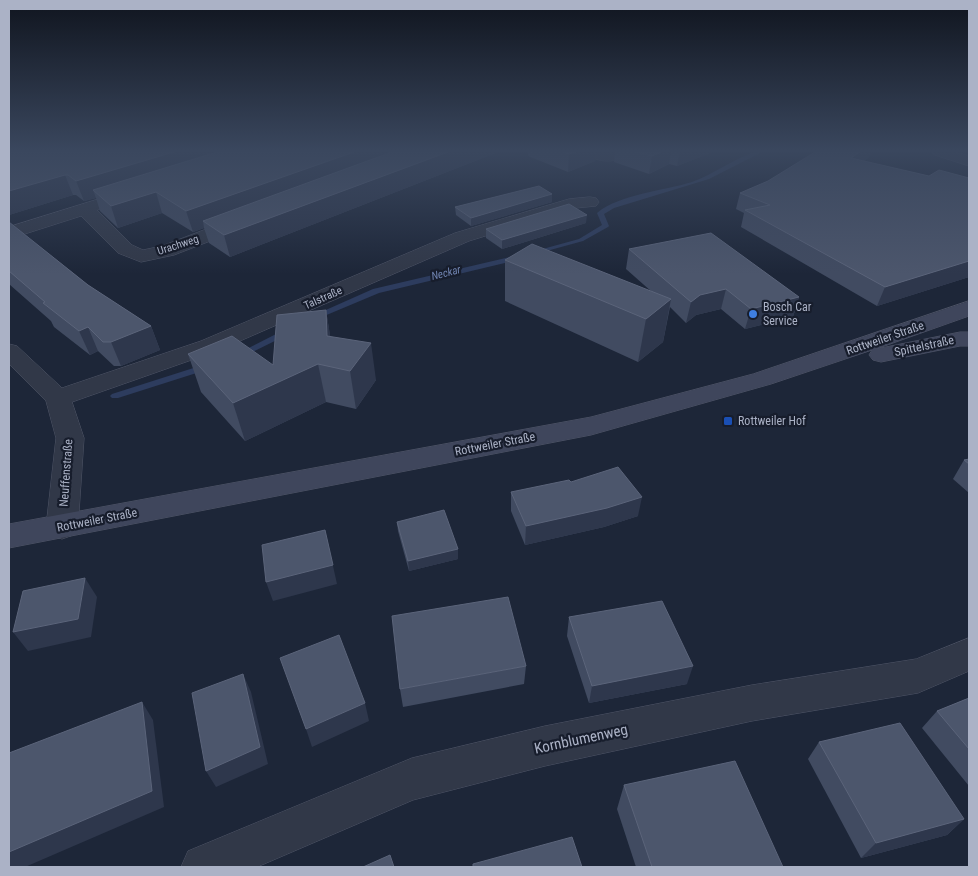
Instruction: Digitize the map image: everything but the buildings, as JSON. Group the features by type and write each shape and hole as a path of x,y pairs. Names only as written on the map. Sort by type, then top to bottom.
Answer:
{"main road":[{"name":"Rottweiler Straße","path":"9,536 591,426 762,379 919,327 969,308"},
{"name":"Spittelstraße","path":"762,379 960,339 969,339"}],"street":[{"path":"9,232 120,197"},
{"name":"Talstraße","path":"58,398 209,346 462,237 540,212 575,203 590,202"},
{"name":"Urachweg","path":"84,208 126,249 141,256 167,251 259,215"},
{"name":"Neuffenstraße","path":"9,351 58,398 70,438 62,527"},
{"name":"Kornblumenweg","path":"204,867 412,779 545,746 743,705 918,676 969,654"}],"waterway":[{"name":"Neckar","path":"532,253 581,240 606,226 600,213 625,202 658,193"},
{"name":"Neckar","path":"314,317 376,291 518,257"},
{"name":"Neckar","path":"239,355 286,332"},
{"name":"Neckar","path":"115,396 206,367"}],"place":[{"name":"Bosch Car Service","path":"753,314"},
{"name":"Rottweiler Hof","path":"728,421"}]}
